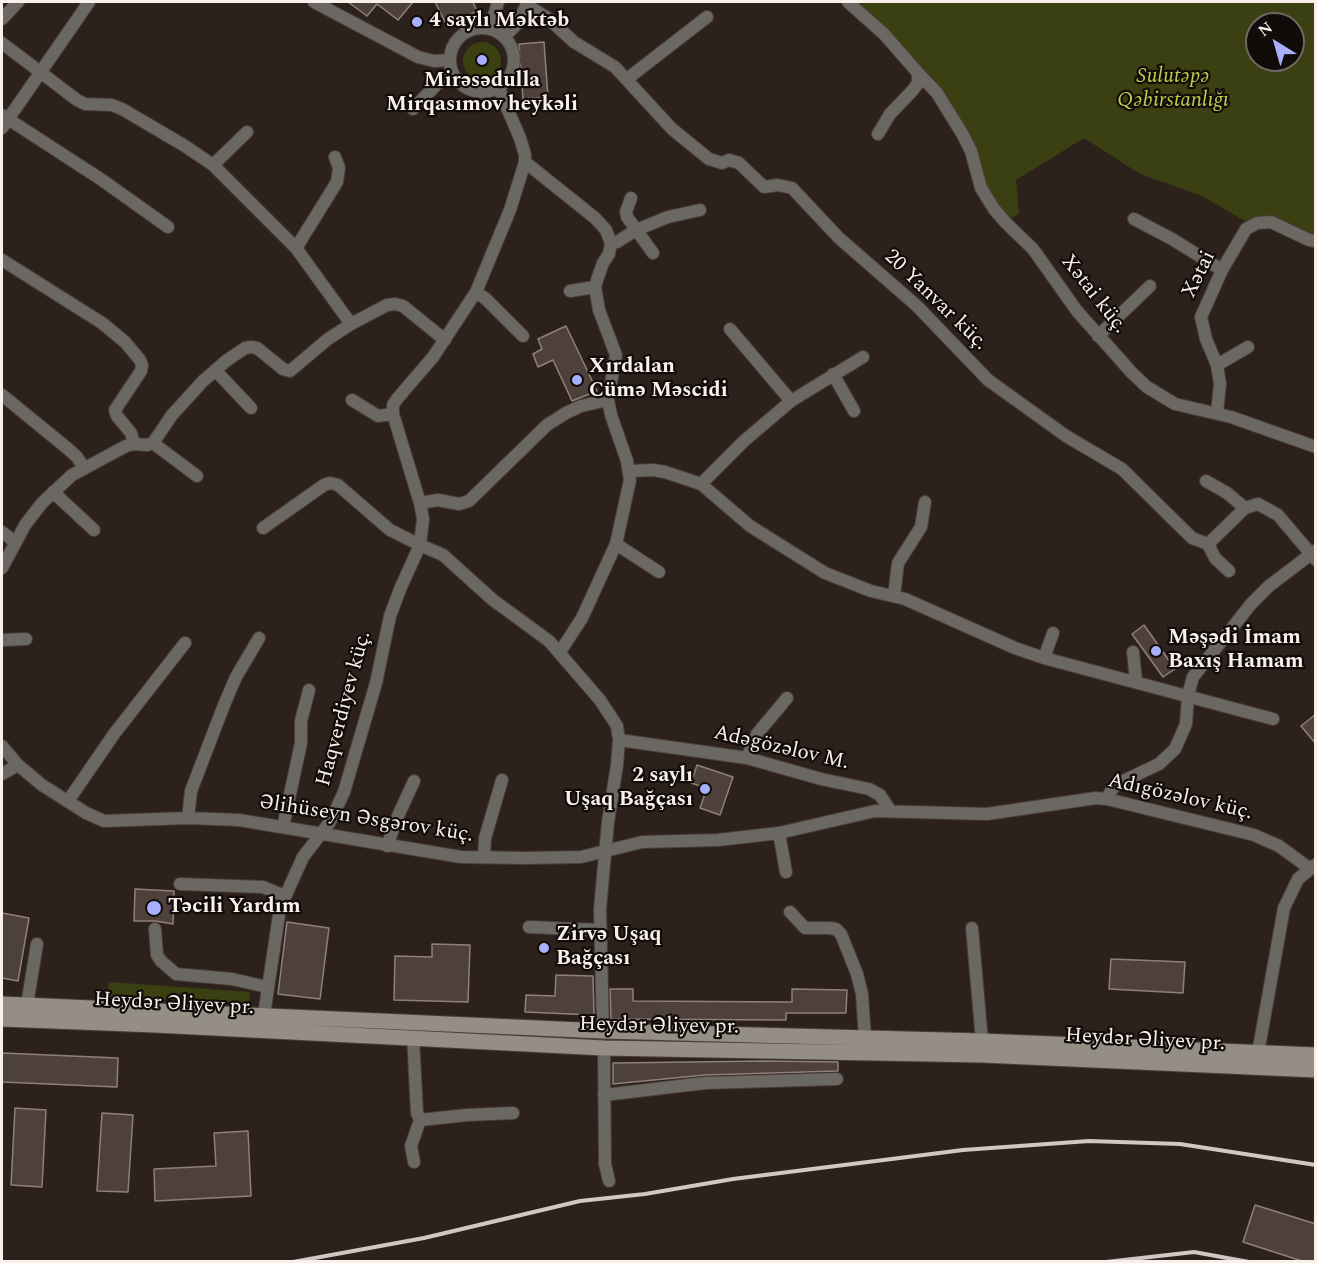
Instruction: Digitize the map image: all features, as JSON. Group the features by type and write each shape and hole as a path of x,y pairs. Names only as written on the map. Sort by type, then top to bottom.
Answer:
{"main road":[{"name":"Heydər Əliyev pr.","path":"2,1004 603,1031 982,1041 1258,1060 1316,1070"},
{"path":"263,1031 264,1015"},
{"name":"Heydər Əliyev pr.","path":"2,1019 413,1037 603,1048 1258,1060 1316,1055"}],"street":[{"path":"2,19 18,2"},
{"path":"89,2 4,121 102,180 168,227"},
{"path":"314,2 418,57 434,61 450,60"},
{"path":"490,29 498,2"},
{"name":"Xətai küç.","path":"848,2 884,34 937,93 963,135 981,188 994,209 1033,249 1098,336 1147,387 1175,404 1216,413 1316,447"},
{"name":"20 Yanvar küç.","path":"504,38 517,24 528,3 574,42 615,67 672,129 709,159 722,163 729,160 739,163 764,187 778,185 792,188 847,246 917,306 988,380 1066,436 1122,469 1192,538 1208,544"},
{"path":"627,79 707,17"},
{"path":"490,29 509,44 514,60 509,76 498,87 490,91 474,91 460,83 454,76 450,60 451,52 459,38 473,30 490,29"},
{"path":"2,43 39,73 85,104 112,105 122,109 213,165 296,248 351,324"},
{"path":"878,134 890,114 918,83 918,73"},
{"path":"413,109 437,84 454,76"},
{"path":"352,399 378,416 393,414 393,405 397,399 421,373 476,292 502,234 525,162 520,138 498,87"},
{"path":"213,165 247,132"},
{"path":"296,248 337,182 339,168 335,158"},
{"path":"525,162 595,218 606,230 611,243 596,286 599,310 616,356 608,400 611,416 630,471 628,496 616,544 582,618 560,652"},
{"path":"631,198 626,212 629,222 653,253"},
{"path":"611,243 668,217 700,210"},
{"path":"1134,219 1222,270"},
{"name":"Xətai","path":"1216,413 1220,384 1217,365 1206,339 1201,317 1222,270 1246,229 1257,223 1271,222 1309,240 1316,241"},
{"path":"2,260 102,323 125,342 140,360 141,371 115,410 131,433 134,444"},
{"path":"570,291 596,286"},
{"path":"1098,336 1150,286"},
{"path":"476,292 524,336"},
{"path":"2,568 25,525 53,492 72,475 84,468 134,444 153,443 172,415 215,370 245,348 257,348 283,369 290,371 328,339 351,324 387,305 395,304 403,306 445,340"},
{"path":"730,329 791,400"},
{"path":"1217,365 1248,347"},
{"path":"701,484 744,441 791,400 863,357"},
{"path":"215,370 251,408"},
{"path":"833,374 854,411"},
{"path":"2,395 67,448 84,468"},
{"path":"420,503 438,500 459,504 469,501 547,425 581,406 608,400"},
{"name":"Haqverdiyev küç.","path":"264,1015 277,921 285,896 303,857 330,822 344,792 376,683 390,616 420,545 423,519 420,503 393,414"},
{"path":"153,443 197,476"},
{"path":"630,471 665,472 701,484 750,526 816,568 850,585 919,605 1006,644 1044,658 1273,718"},
{"path":"1206,481 1227,493 1245,508"},
{"path":"263,528 324,485 330,483 338,485 390,530 443,555 493,600 533,628 560,652 612,716 618,741 605,851 599,930 603,1031"},
{"path":"53,492 94,530"},
{"path":"894,596 898,563 921,527 925,502"},
{"path":"1107,799 1112,789 1119,783 1159,764 1175,749 1186,724 1188,695 1193,677 1251,604 1269,586 1314,555 1278,515 1258,504 1245,508 1208,544 1215,558 1229,571"},
{"path":"2,532 15,542"},
{"path":"616,544 659,572"},
{"path":"1044,658 1053,633"},
{"path":"188,818 191,791 224,705 236,677 258,638"},
{"path":"2,640 26,639"},
{"path":"68,801 114,734 185,643"},
{"path":"1133,652 1136,681"},
{"path":"283,826 301,743 301,721 309,690"},
{"path":"747,758 757,734 787,698"},
{"name":"Adəgözəlov M.","path":"618,741 747,758 821,779 869,789 880,795 890,810"},
{"name":"Əlihüseyn Əsgərov küç.","path":"2,746 18,765 42,785 86,813 104,821 188,818 239,820 461,857 581,856 649,842 718,840 779,833 855,814 890,810"},
{"path":"2,774 18,765"},
{"path":"484,857 485,838 502,780"},
{"path":"387,846 414,781"},
{"name":"Adıgözəlov küç.","path":"890,810 987,814 1082,799 1107,799 1254,836 1279,846 1312,866"},
{"path":"779,833 786,872"},
{"path":"1258,1060 1284,908 1298,879 1312,866"},
{"path":"180,884 263,886 285,896"},
{"path":"790,912 805,928 836,929 841,934 857,974 862,994 865,1038"},
{"path":"529,927 599,930"},
{"path":"972,928 982,1041"},
{"path":"155,929 157,955 176,974 232,979 267,987"},
{"path":"27,1005 37,944"},
{"path":"413,1037 417,1113 420,1120 411,1146 414,1162"},
{"path":"603,1048 605,1164 609,1181"},
{"path":"604,1095 705,1083 837,1079"},
{"path":"420,1120 513,1113"}],"green space":[{"name":"Sulutəpə Qəbirstanlığı","path":"857,2 1315,2 1315,235 1266,216 1245,221 1202,196 1140,174 1084,138 1016,180 1019,214 1009,219 997,205 973,159 903,48"},
{"path":"482,42 495,48 501,61 495,74 482,80 469,74 463,61 469,48"},
{"path":"109,982 250,992 249,1003 107,997"}],"building":[{"path":"348,2 413,2 398,20 377,4 367,16"},
{"path":"435,2 473,2 477,11 447,26"},
{"path":"544,42 548,97 523,99 519,44"},
{"path":"566,326 597,391 572,401 553,360 538,367 533,354 542,349 538,339"},
{"path":"1144,625 1175,669 1163,677 1132,634"},
{"path":"1316,714 1316,744 1301,726"},
{"path":"697,765 733,777 720,815 700,808 707,788 691,783"},
{"path":"135,889 174,891 173,924 134,921"},
{"path":"2,913 29,918 18,981 2,978"},
{"path":"287,922 329,928 320,999 278,994"},
{"path":"432,944 470,945 468,1002 394,1000 395,956 432,957"},
{"path":"1111,959 1185,962 1183,993 1109,989"},
{"path":"556,975 593,976 594,1015 525,1012 526,995 555,996"},
{"path":"610,989 633,989 633,1001 792,1002 792,989 847,990 846,1013 786,1013 786,1020 611,1019"},
{"path":"2,1053 118,1058 117,1087 2,1082"},
{"path":"838,1062 838,1071 705,1075 613,1084 613,1063"},
{"path":"15,1108 46,1110 42,1187 11,1185"},
{"path":"102,1113 133,1115 128,1192 97,1191"},
{"path":"248,1131 251,1196 155,1201 154,1169 216,1166 214,1133"},
{"path":"1255,1205 1316,1224 1316,1262 1305,1262 1243,1242"}],"railway":[{"path":"293,1262 424,1238 580,1201 963,1150 1089,1141 1180,1144 1316,1165"},
{"path":"1106,1262 1194,1252 1249,1262"}],"place":[{"name":"4 saylı Məktəb","path":"417,22"},
{"name":"Mirəsədulla Mirqasımov heykəli","path":"482,60"},
{"name":"Xırdalan Cümə Məscidi","path":"577,380"},
{"name":"Məşədi İmam Baxış Hamam","path":"1156,651"},
{"name":"2 saylı Uşaq Bağçası","path":"705,789"},
{"name":"Təcili Yardım","path":"154,908"},
{"name":"Zirvə Uşaq Bağçası","path":"544,948"}]}
